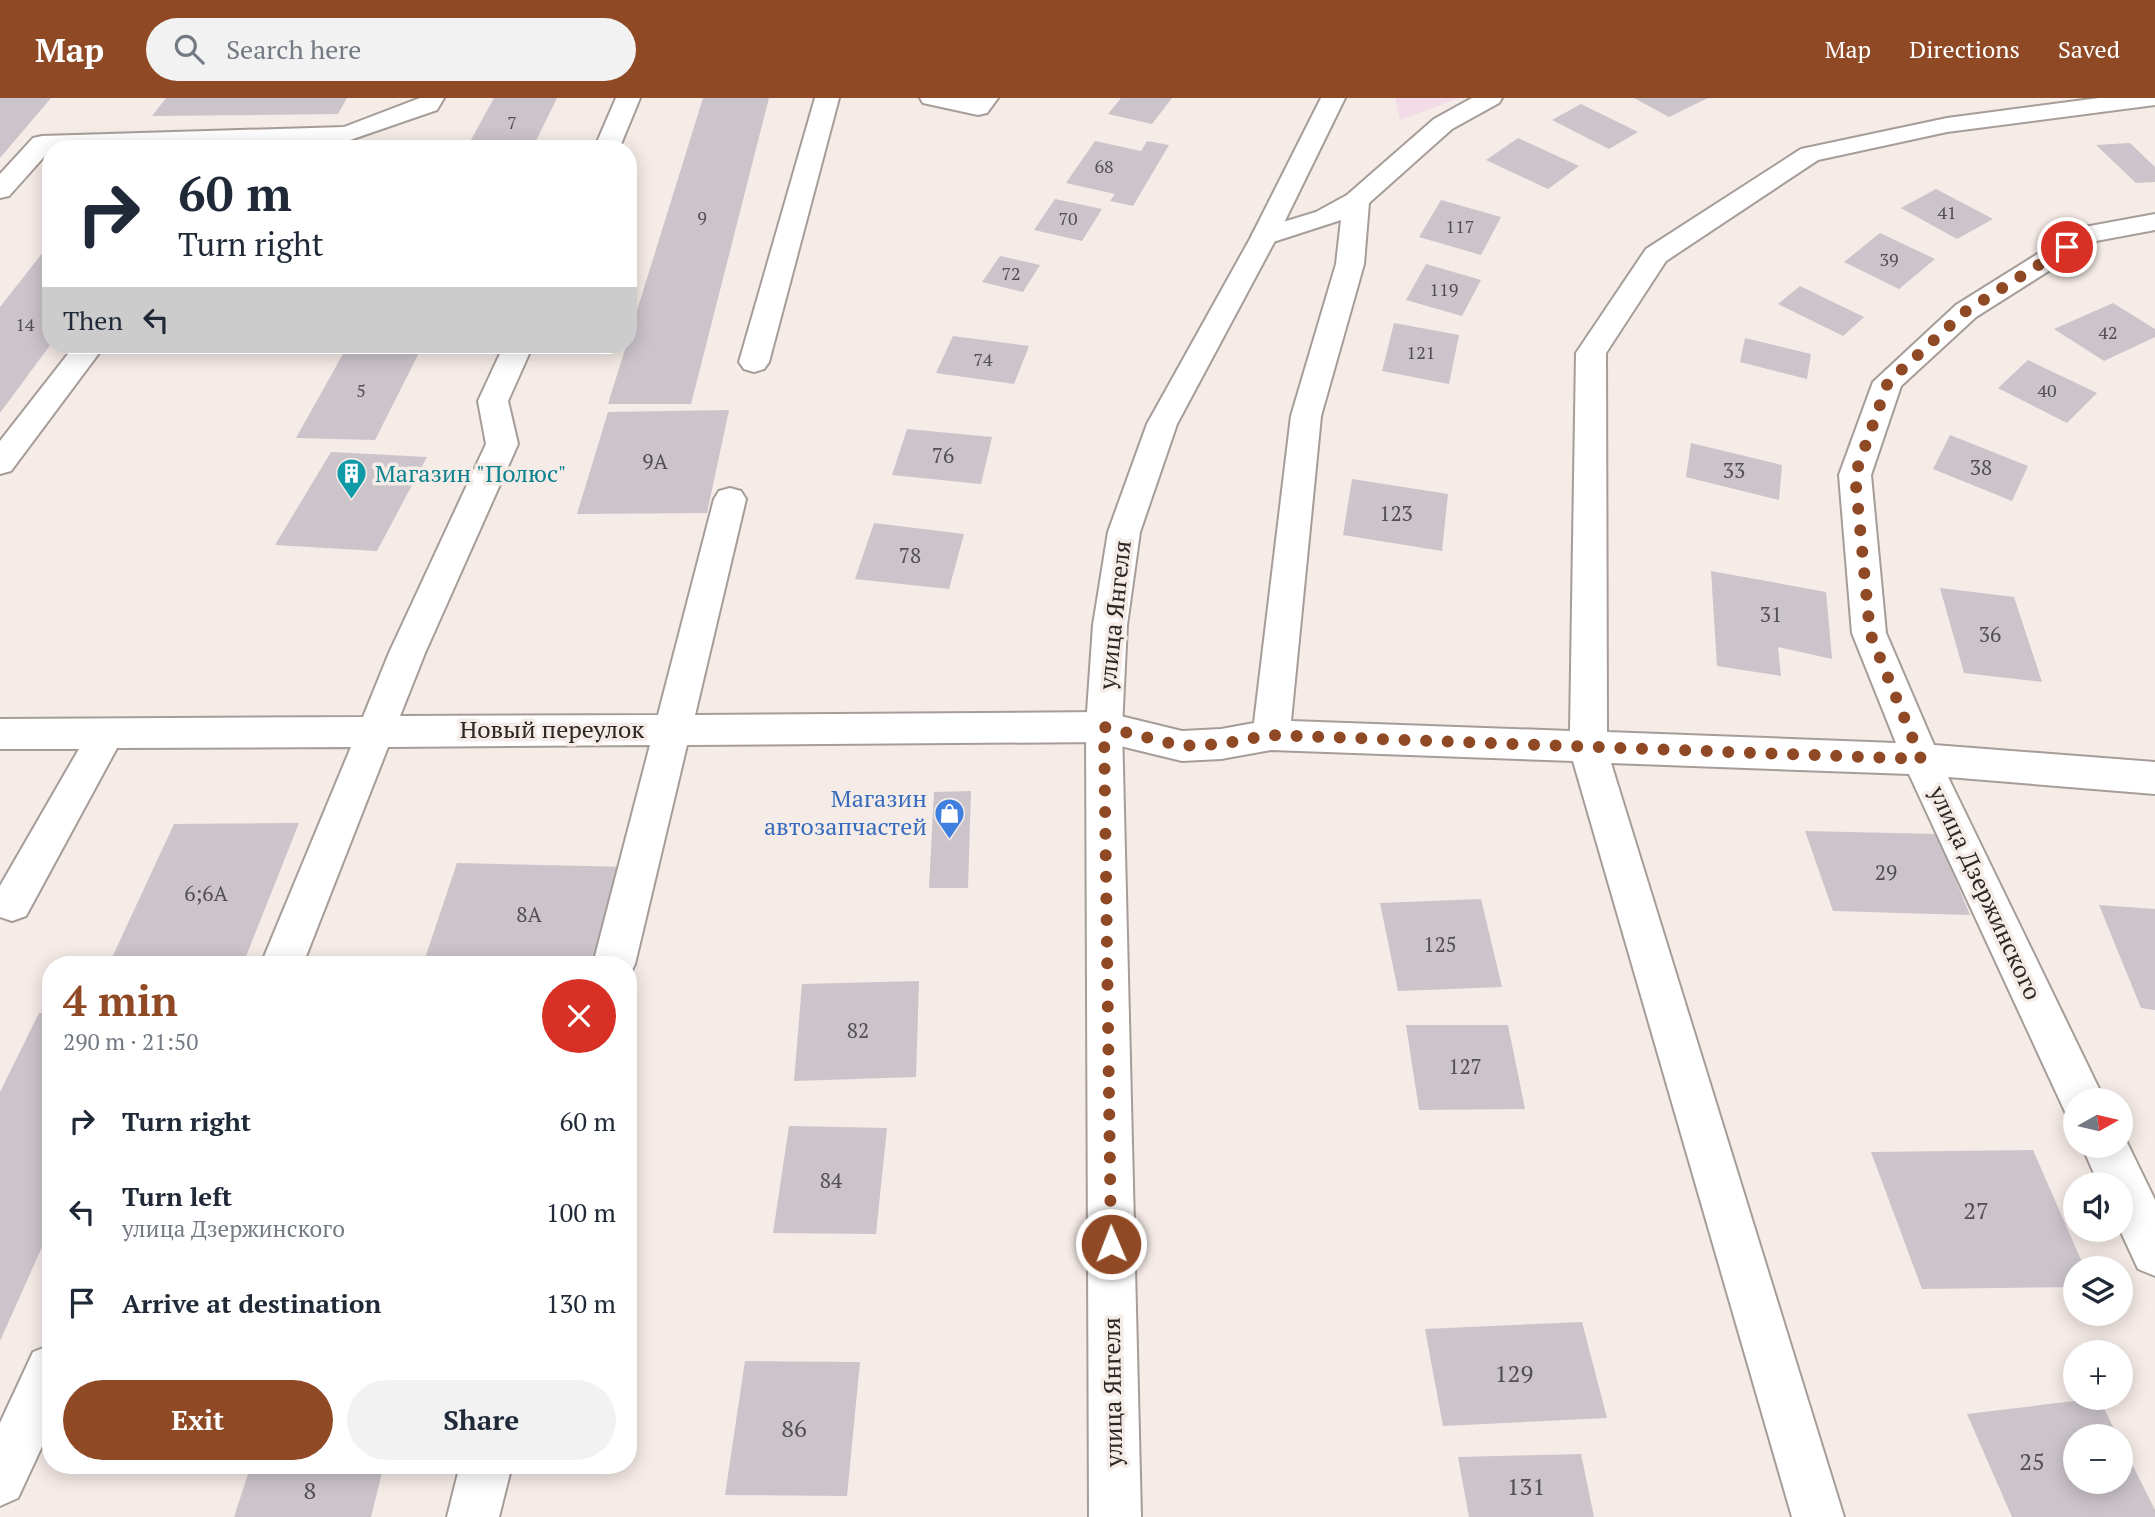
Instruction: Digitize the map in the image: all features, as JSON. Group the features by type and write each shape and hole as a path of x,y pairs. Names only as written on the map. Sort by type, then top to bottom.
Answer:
{"street":[{"path":"278,140 347,134 428,105 432,98"},
{"path":"610,140 628,98"},
{"path":"754,362 827,98"},
{"path":"932,98 978,108 986,98"},
{"name":"улица Янгеля","path":"1115,1517 1104,727 1110,625 1124,532 1162,424 1264,236 1333,98"},
{"path":"1264,236 1325,218 1356,201 1443,124 1483,100"},
{"path":"1818,1517 1588,748 1591,353 1656,255 1810,154 1947,124 2151,100"},
{"path":"0,190 42,143"},
{"path":"1271,735 1307,416 1350,264 1356,201"},
{"name":"улица Дзержинского","path":"2077,1088 1921,759 1870,633 1855,475 1888,382 1966,311 2088,234 2155,222"},
{"path":"0,463 83,354"},
{"path":"285,956 407,653 502,444 493,401 514,354"},
{"path":"616,956 730,499"},
{"name":"Новый переулок","path":"0,734 1104,727 1182,746 1221,744 1271,735 1921,759 2155,778"},
{"path":"12,903 106,734"},
{"path":"2111,1158 2155,1252"},
{"path":"0,1480 42,1389"},
{"path":"473,1517 484,1474"}],"shaded area":[{"path":"1395,98 1460,98 1400,120"}],"building":[{"path":"0,98 51,98 0,158"},
{"path":"166,98 347,98 338,114 152,116"},
{"path":"494,98 557,98 536,140 471,140"},
{"path":"703,98 769,98 691,404 608,404 624,354 637,354 637,311"},
{"path":"1121,98 1172,98 1152,124 1108,114"},
{"path":"1634,98 1708,98 1669,117"},
{"path":"1581,104 1638,132 1609,149 1552,120"},
{"path":"1518,138 1579,166 1548,189 1486,160"},
{"path":"1095,141 1141,151 1147,141 1169,145 1133,206 1110,201 1115,194 1066,183"},
{"path":"2130,143 2155,167 2155,182 2136,183 2096,145"},
{"path":"1936,189 1993,219 1957,239 1901,208"},
{"path":"1055,199 1102,209 1082,241 1034,230"},
{"path":"1441,200 1501,217 1481,255 1419,237"},
{"path":"1880,233 1935,259 1899,289 1844,262"},
{"path":"42,253 44,354 0,413 0,307"},
{"path":"1000,256 1040,265 1023,292 982,282"},
{"path":"1426,264 1481,280 1462,316 1406,300"},
{"path":"1800,286 1864,317 1843,336 1778,304"},
{"path":"2113,303 2155,329 2155,337 2104,361 2054,329"},
{"path":"1394,323 1459,335 1449,384 1382,371"},
{"path":"953,336 1029,346 1014,384 936,373"},
{"path":"1745,338 1811,354 1807,379 1740,362"},
{"path":"343,354 418,354 375,440 296,438"},
{"path":"2028,360 2097,393 2067,423 1998,388"},
{"path":"729,410 707,513 577,514 608,412"},
{"path":"907,429 992,437 981,484 892,475"},
{"path":"1950,435 2028,466 2012,501 1933,469"},
{"path":"1691,443 1782,465 1779,500 1686,477"},
{"name":"Магазин \"Полюс\"","path":"331,452 427,457 377,551 275,545"},
{"path":"1352,479 1448,494 1442,551 1343,535"},
{"path":"874,523 964,534 949,589 855,579"},
{"path":"1711,571 1826,592 1832,659 1778,647 1781,676 1717,666"},
{"path":"1940,588 2014,597 2042,682 1964,673"},
{"name":"Магазин автозапчастей","path":"971,791 968,888 929,888 934,792"},
{"path":"299,823 246,956 113,956 174,824"},
{"path":"1805,831 1937,834 1970,915 1833,911"},
{"path":"457,863 631,867 608,956 426,956"},
{"path":"1481,899 1502,987 1398,991 1380,903"},
{"path":"2099,905 2155,909 2155,1010 2141,1008"},
{"path":"919,981 916,1077 794,1081 802,984"},
{"path":"39,1013 42,1013 42,1247 0,1341 0,1092"},
{"path":"1406,1025 1508,1025 1525,1109 1419,1110"},
{"path":"789,1126 887,1128 876,1234 773,1233"},
{"path":"2033,1150 2063,1219 2063,1242 2073,1242 2079,1256 2063,1256 2063,1287 1922,1289 1871,1152"},
{"path":"1582,1322 1607,1418 1443,1426 1425,1329"},
{"path":"745,1361 860,1362 847,1496 725,1495"},
{"path":"2063,1402 2063,1410 2105,1410 2112,1424 2063,1424 2063,1494 2133,1494 2133,1466 2155,1510 2155,1517 2012,1517 1967,1414"},
{"path":"1581,1454 1594,1517 1469,1517 1458,1457"},
{"path":"248,1474 382,1474 371,1517 234,1517"}],"place":[{"name":"Магазин \"Полюс\"","path":"352,501"},
{"name":"Магазин автозапчастей","path":"950,840"}],"route":[{"path":"1111,1244 1104,727 1182,746 1221,744 1271,735 1921,759 1870,633 1855,475 1888,382 1966,311 2067,247"}]}
